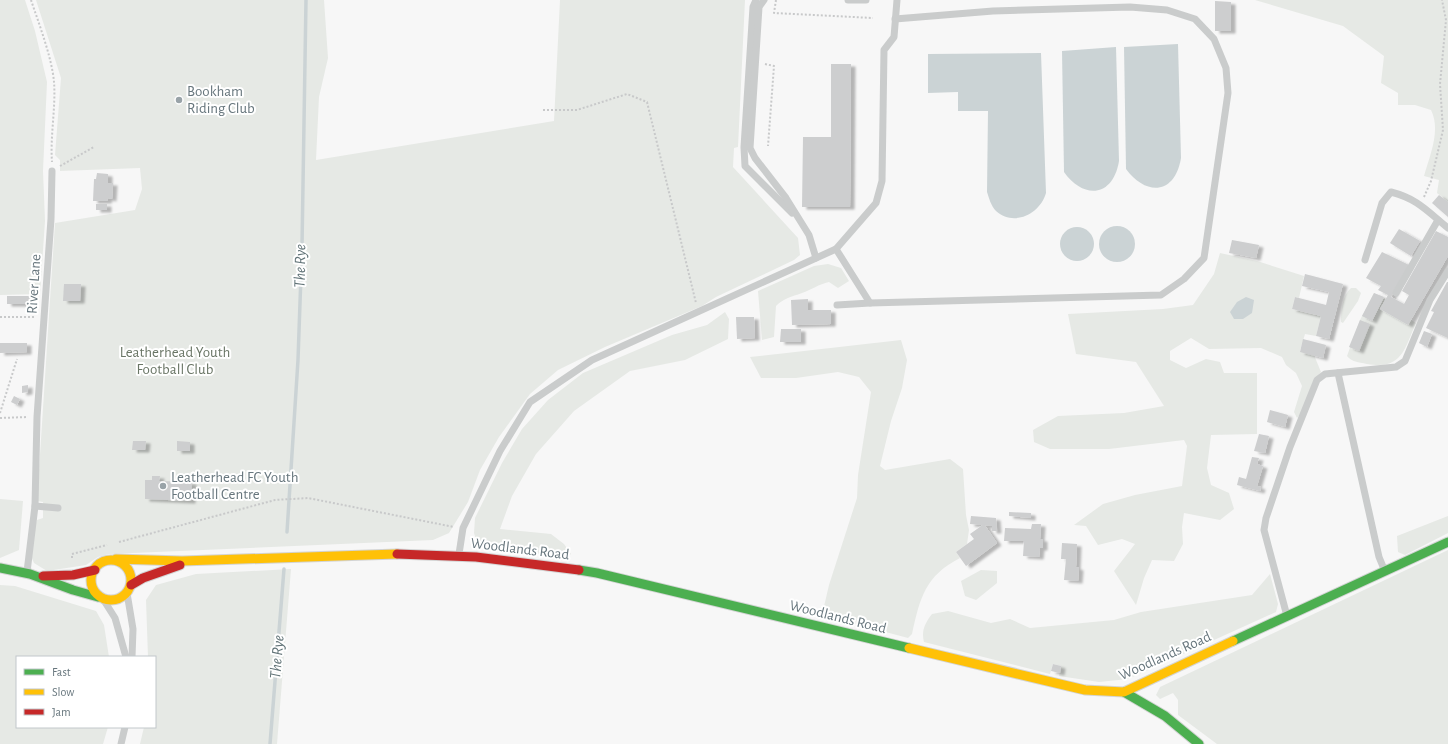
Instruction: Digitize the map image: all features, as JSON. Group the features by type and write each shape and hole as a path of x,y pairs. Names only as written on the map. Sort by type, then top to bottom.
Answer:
{"main road":[{"name":"Woodlands Road","path":"116,559 190,562 269,557 393,554 458,556 535,563 597,573 1085,690 1124,692 1448,542"},
{"path":"31,574 56,585 84,594 101,598 116,600 129,589 130,572 127,567 116,559 103,561 95,570 91,581 94,592 101,598"},
{"name":"Woodlands Road","path":"129,589 143,578 190,562"},
{"path":"0,568 56,577 95,570"},
{"path":"1124,692 1165,716 1199,744"}],"lane":[{"path":"756,0 753,7 744,147 745,166 797,217"},
{"path":"848,0 866,0"},
{"path":"458,556 463,528 500,451 530,402 592,360 836,249 876,203 882,181 884,50 894,37 897,0"},
{"path":"767,1 759,7 750,148 755,158 786,198 809,235 816,258"},
{"path":"838,305 1161,295 1184,279 1204,258 1228,93 1226,68 1214,39 1195,19 1167,10 1130,7 993,11 895,19"},
{"path":"745,160 749,154 755,158"},
{"name":"River Lane","path":"31,574 35,506 37,417 51,219 52,171"},
{"path":"1364,260 1382,203 1391,192 1420,203 1448,228"},
{"path":"1396,293 1438,220"},
{"path":"836,249 870,303"},
{"path":"1287,616 1264,530 1266,518 1290,447 1317,380 1325,374 1396,367 1405,361 1430,300 1448,271"},
{"path":"1338,373 1379,557 1385,572"},
{"path":"35,506 58,508"},
{"path":"129,589 133,629 132,656"},
{"path":"101,598 115,618 126,656"},
{"path":"121,744 125,728"}],"path":[{"path":"31,0 44,37 54,82 51,145 52,171 94,147"},
{"path":"776,0 774,13 873,18"},
{"path":"1420,203 1431,181 1443,130 1440,84 1446,20 1442,0"},
{"path":"767,1 776,3"},
{"path":"760,64 774,66 768,146"},
{"path":"543,110 577,110 627,94 647,102 691,287 699,311"},
{"path":"0,317 44,317"},
{"path":"0,414 18,359"},
{"path":"0,418 37,417"},
{"path":"117,542 275,500 308,498 463,528"},
{"path":"73,575 72,554 109,544"}],"green space":[{"path":"0,0 25,0 35,31 47,82 43,171 45,221 40,294 0,295"},
{"name":"Leatherhead Youth Football Club","path":"36,0 324,0 328,58 319,97 316,160 554,121 560,0 745,0 738,147 734,148 733,167 798,238 800,255 794,260 716,297 702,306 605,347 558,370 530,394 499,437 480,470 468,502 449,533 433,540 109,554 98,557 86,565 47,571 34,563 31,556 34,528 37,520 43,518 43,502 37,501 55,223 135,210 142,189 140,168 60,171 60,160 55,155 61,78"},
{"path":"1255,0 1448,0 1448,202 1437,193 1439,180 1424,176 1434,143 1435,134 1434,118 1431,110 1415,105 1398,105 1398,93 1381,83 1384,56 1343,26"},
{"path":"1220,253 1257,261 1304,276 1299,298 1295,297 1292,309 1321,316 1316,336 1305,334 1300,351 1314,355 1321,372 1313,382 1301,414 1297,418 1294,412 1302,386 1296,373 1286,365 1282,357 1261,348 1209,349 1191,338 1170,351 1170,360 1186,368 1206,359 1220,362 1224,373 1257,373 1257,434 1211,435 1207,468 1211,485 1229,493 1234,509 1220,520 1184,513 1182,527 1183,544 1174,561 1152,560 1144,578 1136,605 1114,571 1135,544 1122,539 1098,545 1086,526 1074,525 1103,504 1135,495 1182,486 1187,446 1184,440 1109,449 1050,449 1034,442 1033,430 1058,416 1124,413 1164,406 1136,362 1076,354 1068,314 1163,309 1193,305 1214,274"},
{"path":"828,264 841,268 849,281 838,288 829,282 825,283 782,301 776,306 774,337 762,340 758,291 814,266"},
{"path":"1351,288 1356,288 1361,293 1358,301 1343,323 1341,322 1341,313 1343,304 1348,291"},
{"path":"1374,293 1386,299 1380,309 1408,325 1411,320 1416,323 1400,356 1395,361 1388,364 1367,364 1353,361 1347,356 1360,320"},
{"path":"725,312 729,319 728,339 685,360 630,371 574,411 536,454 512,496 500,529 551,534 564,544 571,554 565,558 478,545 474,533 475,518 502,463 522,429 548,400 583,373 672,335 707,325"},
{"path":"901,340 907,360 902,388 891,421 880,466 885,470 950,459 963,469 966,515 969,530 967,544 956,552 960,558 939,572 926,589 921,599 912,634 908,638 822,615 829,585 857,498 858,475 871,392 859,377 838,372 796,378 761,378 750,357"},
{"path":"0,499 23,501 19,550 0,558"},
{"path":"1448,516 1448,533 1405,555 1398,552 1397,536"},
{"path":"1448,550 1448,744 1217,744 1178,715 1178,700 1173,693 1160,699 1156,695 1160,687"},
{"path":"291,569 277,744 140,744 144,728 156,728 156,656 148,656 146,600 156,585 196,574"},
{"path":"981,570 997,571 997,583 976,600 965,596 961,581"},
{"path":"1270,574 1278,604 1276,612 1128,679 1099,682 1059,676 1061,666 1053,664 1050,674 924,642 923,638 924,627 932,614 948,611 991,623 1010,619 1030,628 1114,620 1141,612 1252,595"},
{"path":"0,585 15,586 96,611 104,625 109,656 16,656 16,728 108,728 103,744 0,744"}],"shaded area":[{"path":"1178,44 1181,158 1178,170 1173,179 1166,185 1159,188 1151,187 1134,178 1126,169 1124,47"},
{"path":"1116,47 1119,161 1116,173 1111,182 1104,188 1089,190 1080,187 1064,172 1062,51"},
{"path":"1041,53 1046,193 1038,207 1032,212 1026,216 1011,218 1003,216 994,209 987,192 988,111 958,111 958,92 928,93 928,54"},
{"path":"1117,226 1127,229 1132,234 1135,244 1132,254 1127,259 1117,262 1107,259 1102,254 1099,244 1102,234 1107,229"},
{"path":"1074,227 1080,227 1084,228 1091,234 1094,244 1093,251 1087,258 1080,261 1074,261 1070,260 1063,254 1060,247 1060,241 1061,237 1067,230"},
{"path":"1246,297 1254,300 1252,313 1243,319 1234,319 1230,312 1237,302"}],"building":[{"path":"1215,1 1231,2 1231,31 1215,31"},
{"path":"831,64 851,64 850,207 802,207 803,137 831,137"},
{"path":"97,173 108,174 108,183 113,183 112,199 108,198 107,201 93,201 94,179 96,179"},
{"path":"1439,195 1448,202 1448,217 1432,203"},
{"path":"96,204 107,204 107,210 96,210"},
{"path":"1399,229 1420,241 1411,256 1390,243"},
{"path":"1436,231 1448,237 1448,256 1408,325 1380,309 1388,295 1378,290 1381,286 1366,278 1382,252 1409,265 1391,297 1404,304 1409,295 1402,291"},
{"path":"1232,240 1259,245 1256,258 1229,253"},
{"path":"1305,274 1343,284 1329,339 1316,336 1321,316 1292,309 1295,297 1326,305 1329,292 1302,286"},
{"path":"1447,282 1448,338 1426,328 1434,312 1431,311"},
{"path":"64,284 81,284 80,301 63,301"},
{"path":"1374,293 1384,297 1372,321 1362,316"},
{"path":"7,296 30,296 30,304 7,304"},
{"path":"808,299 808,310 831,310 831,324 792,325 791,300"},
{"path":"736,317 754,317 755,338 737,339"},
{"path":"1360,320 1370,324 1359,351 1349,347"},
{"path":"781,329 801,329 801,342 780,342"},
{"path":"1424,331 1432,334 1427,347 1419,343"},
{"path":"1303,339 1326,345 1323,358 1300,352"},
{"path":"0,343 27,343 27,352 0,353"},
{"path":"28,385 28,392 22,393 22,386"},
{"path":"14,396 20,399 17,405 11,402"},
{"path":"1270,410 1288,415 1285,427 1267,422"},
{"path":"1259,434 1269,436 1265,453 1254,451"},
{"path":"133,441 146,441 145,450 132,450"},
{"path":"177,441 190,442 190,451 177,451"},
{"path":"1252,457 1259,458 1257,464 1263,466 1257,486 1261,487 1260,491 1237,485 1239,477 1246,479"},
{"path":"152,476 160,476 159,481 192,482 191,501 145,499 145,480 152,480"},
{"path":"1009,512 1031,513 1031,518 1009,516"},
{"path":"971,516 996,518 997,531 992,531 992,526 970,524"},
{"path":"984,524 997,543 966,566 956,552 974,539 970,534"},
{"path":"1032,524 1041,524 1040,539 1043,539 1043,548 1040,548 1039,557 1023,556 1024,541 1004,541 1005,528 1031,529"},
{"path":"1062,543 1077,544 1076,567 1079,568 1078,581 1064,580 1066,559 1061,559"},
{"path":"1053,664 1061,666 1060,673 1051,671"}],"waterway":[{"name":"The Rye","path":"287,532 298,360 302,246 306,0"},
{"name":"The Rye","path":"270,744 284,569"}],"traffic: fast":[{"path":"1233,641 1448,542"},
{"path":"0,568 30,574 73,590 98,597"},
{"path":"579,570 597,573 909,648"},
{"path":"1124,692 1165,716 1199,744"}],"traffic: slow":[{"path":"116,559 182,561 397,554"},
{"path":"115,560 122,563 128,569 131,580 130,588 122,597 115,600 107,600 100,597 92,588 91,576 94,569 103,561 115,560"},
{"path":"909,648 1085,690 1124,692 1233,641"}],"traffic: jam":[{"path":"397,554 476,557 579,570"},
{"path":"131,585 143,578 180,565"},
{"path":"43,576 73,575 95,570"}],"place":[{"name":"Bookham Riding Club","path":"179,100"},
{"name":"Leatherhead FC Youth Football Centre","path":"163,486"}]}
